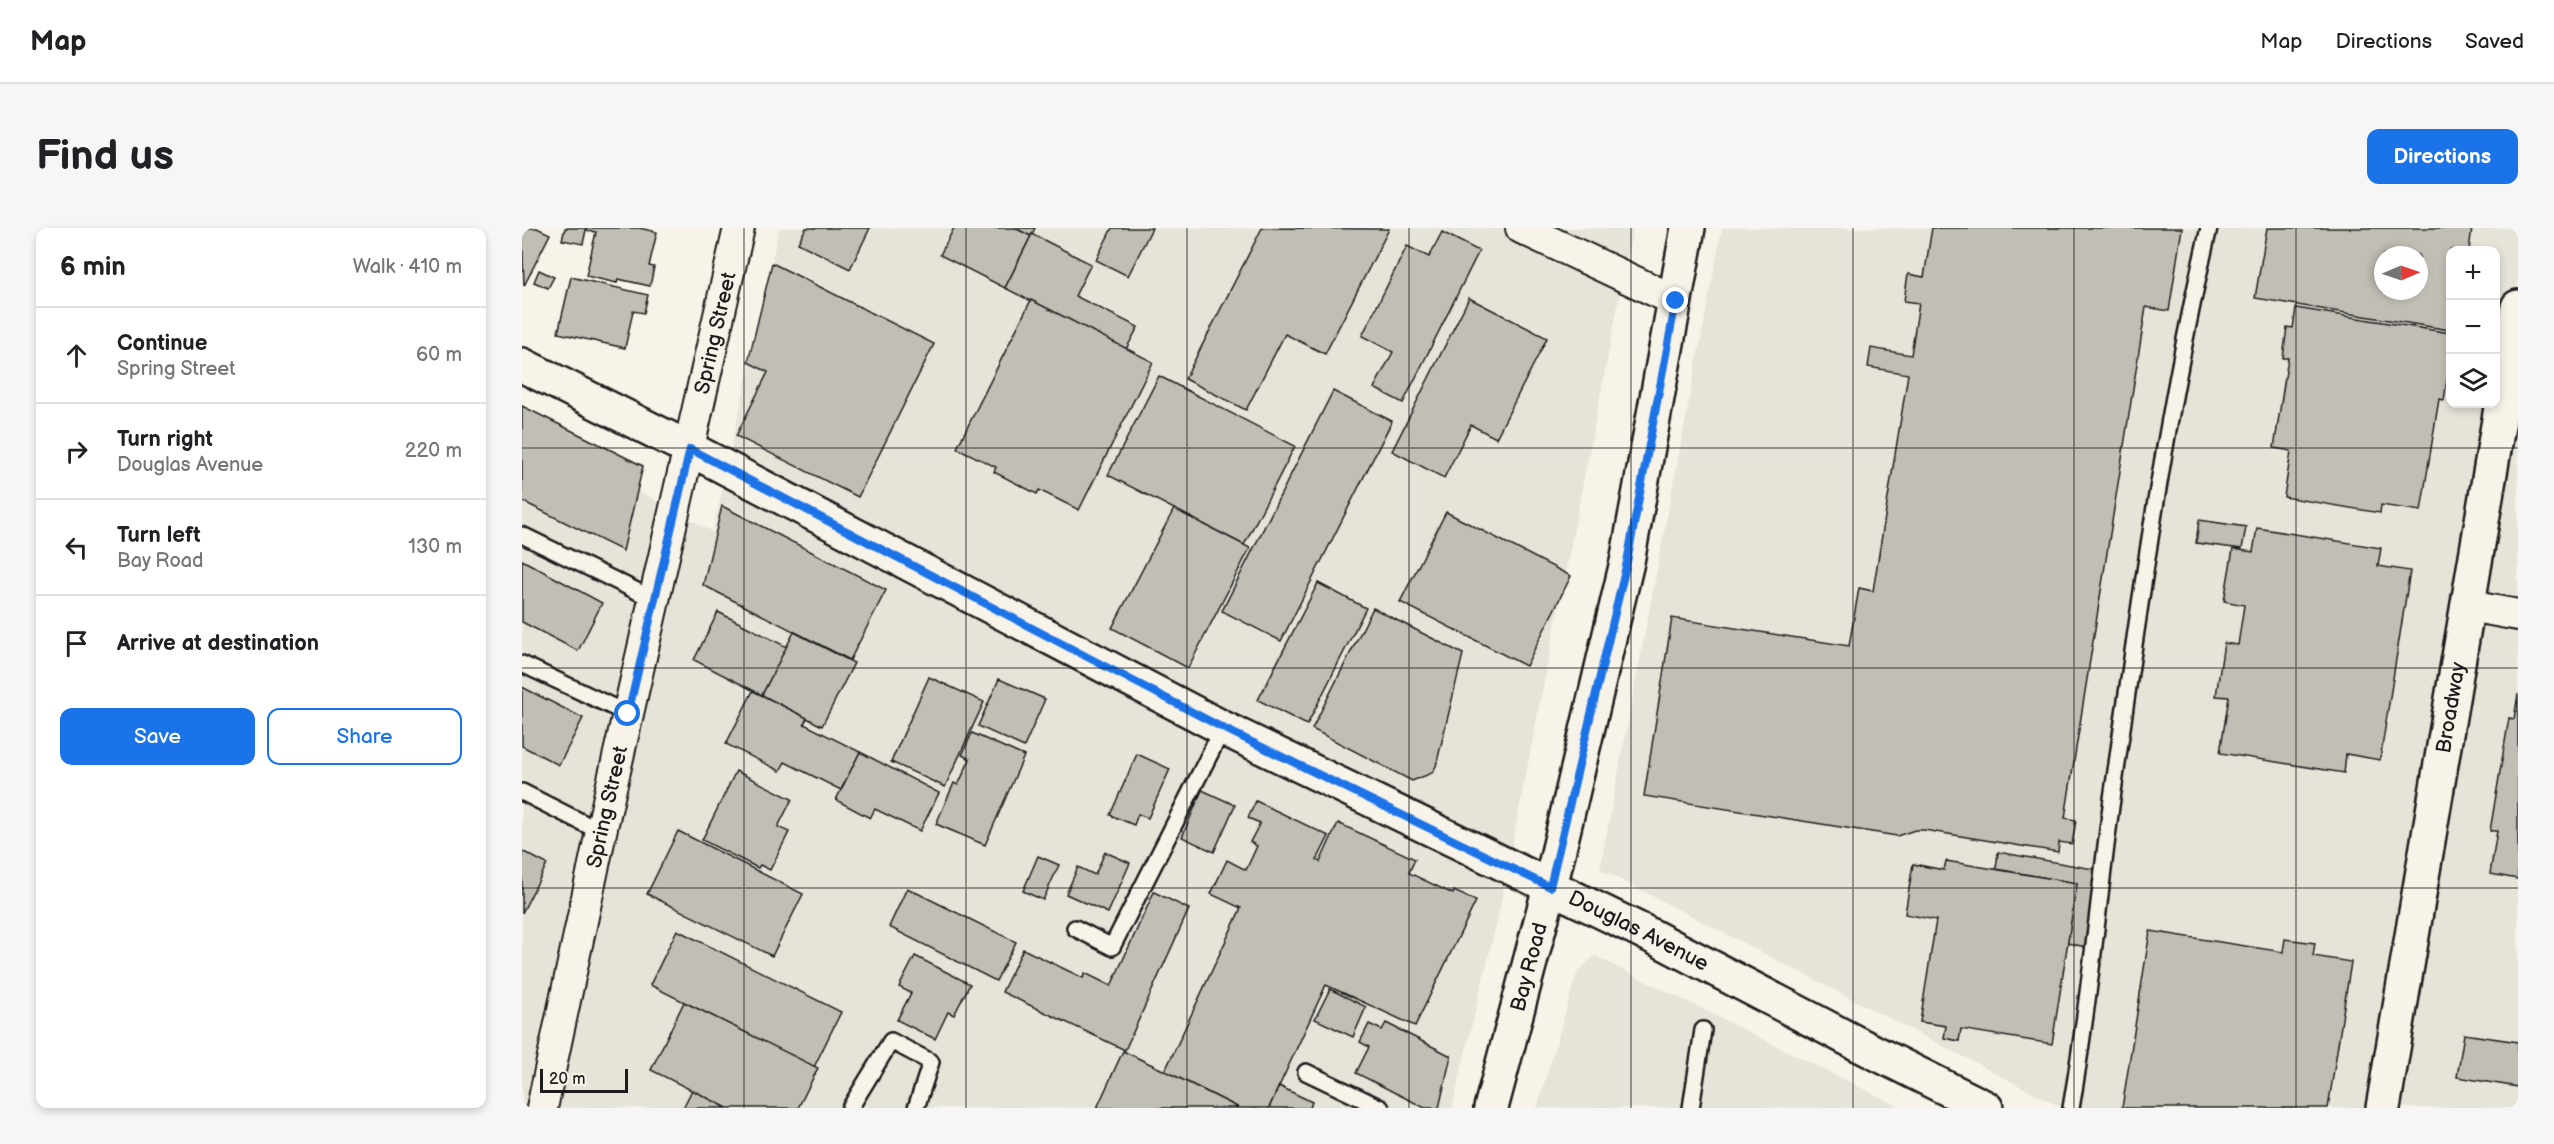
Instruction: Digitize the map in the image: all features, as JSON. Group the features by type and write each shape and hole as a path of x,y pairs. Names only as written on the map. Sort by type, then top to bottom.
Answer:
{"street":[{"name":"Spring Street","path":"542,1108 628,714 739,228"},
{"path":"1521,228 1676,301"},
{"name":"Bay Road","path":"1491,1108 1550,887 1627,562 1688,228"},
{"name":"Broadway","path":"2383,1108 2518,307"},
{"name":"Douglas Avenue","path":"522,365 690,449 1223,728 1644,932 1986,1108"},
{"path":"2469,606 2518,615"}],"lane":[{"path":"2071,1108 2112,799 2146,573 2185,331 2209,228"},
{"path":"522,535 655,600"},
{"path":"522,664 628,714"},
{"path":"1075,928 1112,947 1223,728"},
{"path":"522,792 602,832"},
{"path":"1691,1108 1703,1030"},
{"path":"850,1108 891,1041 931,1062 916,1108"},
{"path":"1306,1072 1381,1108"}],"shaded area":[{"path":"779,228 1633,228 1498,917 1452,1108 522,1108 522,427 713,532"},
{"path":"1722,228 2518,228 2518,1108 2063,1108 1600,869"},
{"path":"1595,956 1902,1108 1537,1108 1577,973"}],"building":[{"path":"522,228 537,228 550,234 524,286"},
{"path":"565,228 639,228 657,232 649,266 654,267 650,286 618,279 617,283 586,276 596,232 586,230 583,244 562,240"},
{"path":"806,228 870,228 850,269 798,243"},
{"path":"954,228 1015,228 1031,236 1005,288 940,255"},
{"path":"1015,228 1035,228 1031,236"},
{"path":"1112,228 1152,228 1128,276 1096,260"},
{"path":"1262,228 1389,229 1325,354 1285,334 1246,410 1185,379"},
{"path":"1932,228 2182,228 2169,311 2146,307 2065,818 2076,820 2072,844 2059,842 2058,852 1924,830 1915,830 1897,836 1644,796 1672,618 1849,646 1859,588 1873,591 1908,374 1868,367 1871,348 1911,355 1919,303 1904,301 1908,274 1924,277"},
{"path":"2267,228 2472,228 2470,246 2446,246 2446,329 2255,298"},
{"path":"1442,232 1479,251 1403,403 1374,388 1393,352 1362,336 1407,246 1429,257"},
{"path":"1032,234 1091,264 1075,296 1138,327 1126,349 1005,288"},
{"path":"772,263 934,344 858,497 736,436 768,372 748,362"},
{"path":"539,270 554,277 548,288 534,282"},
{"path":"571,277 648,295 644,313 633,311 625,348 558,333"},
{"path":"1469,298 1547,338 1496,438 1471,425 1444,478 1392,451"},
{"path":"1031,300 1153,362 1079,510 1039,490 1037,494 994,472 996,467 957,448"},
{"path":"2296,308 2446,332 2446,387 2444,400 2439,399 2421,511 2381,505 2380,513 2284,497 2291,451 2274,448 2288,358 2283,358 2287,327 2293,328"},
{"path":"1159,376 1295,446 1244,545 1108,475"},
{"path":"1333,391 1392,421 1281,641 1222,611"},
{"path":"522,406 643,466 623,551 522,501"},
{"path":"722,506 886,590 850,660 703,585"},
{"path":"1174,509 1250,548 1188,668 1112,628"},
{"path":"1446,512 1571,576 1526,666 1400,602"},
{"path":"2199,520 2246,527 2242,549 2196,543"},
{"path":"2257,528 2381,548 2378,566 2410,571 2380,760 2346,754 2344,773 2220,753 2229,697 2216,696 2224,643 2238,645 2244,605 2224,601 2233,549 2253,552"},
{"path":"522,560 602,603 578,651 522,622"},
{"path":"1318,583 1366,608 1307,725 1258,700"},
{"path":"1373,608 1463,654 1436,766 1432,773 1412,781 1312,729"},
{"path":"718,612 787,647 762,695 694,660"},
{"path":"794,632 854,663 822,726 762,695"},
{"path":"929,677 984,702 945,787 891,762"},
{"path":"999,679 1045,699 1024,747 978,726"},
{"path":"522,687 583,718 559,765 522,746"},
{"path":"753,691 807,718 804,724 860,752 841,790 785,762 780,771 726,744"},
{"path":"2518,694 2518,879 2490,874 2497,831 2490,831 2509,718 2514,719"},
{"path":"972,733 1024,756 985,845 936,824 954,783 958,785 970,759 962,755"},
{"path":"860,752 939,793 920,831 875,809 870,818 836,800"},
{"path":"1137,754 1170,769 1148,818 1138,814 1134,825 1110,815"},
{"path":"736,771 792,799 778,827 789,832 770,870 760,865 758,868 702,840"},
{"path":"1202,790 1235,805 1214,852 1182,837"},
{"path":"1256,801 1329,836 1317,860 1320,862 1338,823 1415,859 1409,873 1453,894 1454,891 1476,901 1415,1026 1326,985 1269,1108 1239,1108 1165,1071 1241,908 1211,894 1227,860 1246,870 1257,846 1250,842 1260,823 1248,818"},
{"path":"678,831 803,894 772,956 647,894"},
{"path":"522,851 547,864 522,913"},
{"path":"1105,852 1130,863 1108,913 1066,894 1078,867 1095,875"},
{"path":"1998,852 2099,870 2086,947 2067,943 2077,883 1996,869"},
{"path":"1038,856 1059,865 1043,900 1023,891"},
{"path":"1946,861 2077,883 2052,1044 1961,1029 1959,1041 1944,1038 1946,1026 1920,1022 1936,920 1905,914 1913,864 1944,870"},
{"path":"907,888 1016,942 996,981 889,927"},
{"path":"1154,892 1189,909 1125,1050 1002,992 1023,949 1083,978 1085,973 1111,986"},
{"path":"677,930 841,1012 814,1067 650,985"},
{"path":"2150,931 2283,952 2285,939 2315,943 2313,956 2351,962 2328,1108 2122,1108"},
{"path":"915,956 970,984 954,1015 948,1012 935,1039 897,1020 911,993 899,987"},
{"path":"1330,989 1366,1007 1353,1037 1315,1019"},
{"path":"684,1002 818,1068 798,1108 727,1108 651,1070"},
{"path":"1386,1023 1451,1056 1439,1108 1425,1108 1356,1073 1369,1047 1360,1042 1369,1024 1382,1030"},
{"path":"2464,1034 2518,1042 2518,1087 2457,1077"},
{"path":"1123,1051 1165,1071 1239,1108 1097,1108"},
{"path":"1279,1086 1312,1102 1310,1108 1269,1108"},
{"path":"692,1090 727,1108 683,1108"}],"route":[{"path":"628,714 690,449 1223,728 1550,887 1627,562 1676,301"}]}
